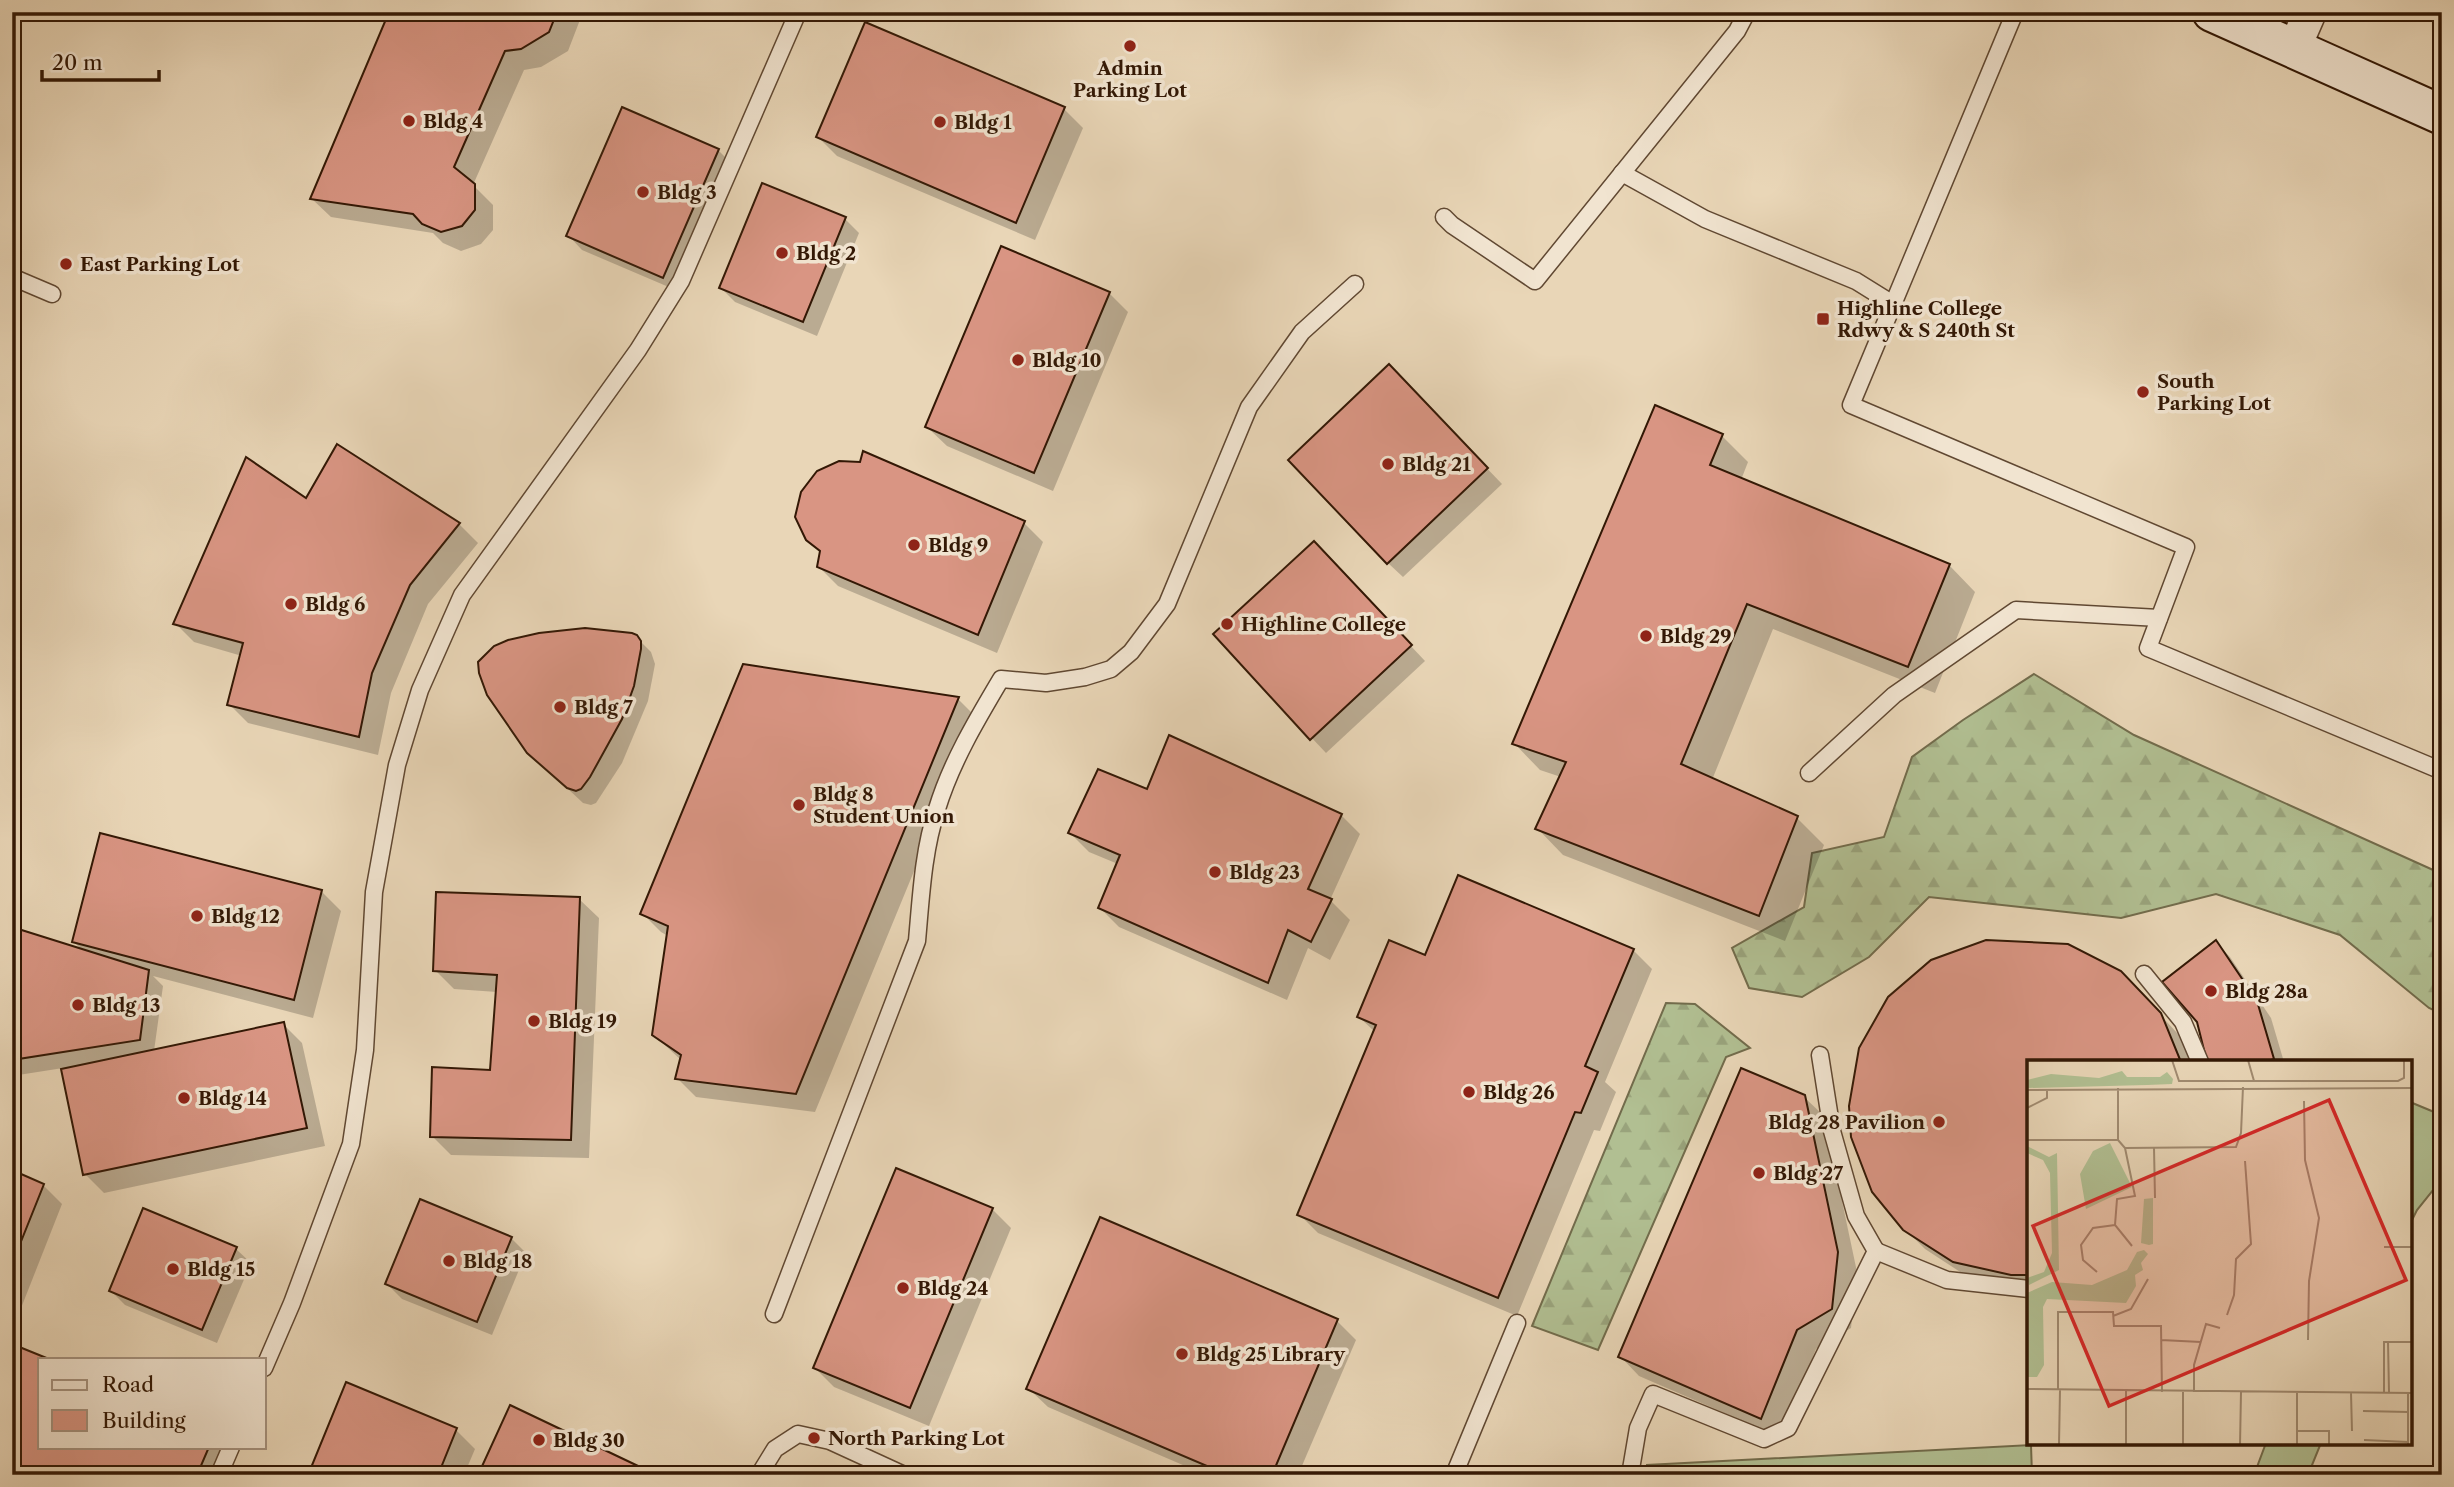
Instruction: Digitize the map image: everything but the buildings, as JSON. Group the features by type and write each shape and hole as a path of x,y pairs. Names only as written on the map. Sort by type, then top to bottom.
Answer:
{"main road":[{"path":"2212,12 2442,115"}],"street":[{"path":"2294,48 2310,12"}],"lane":[{"path":"266,1363 292,1303 351,1144 365,1049 374,892 397,765 420,690 462,595 638,350 681,281 798,12"},
{"path":"1444,217 1535,281 1737,31 1747,12"},
{"path":"2015,12 1851,405 2186,547 2148,648 2442,771"},
{"path":"1622,173 1705,219 1856,281 1893,304"},
{"path":"12,277 52,294"},
{"path":"774,1314 917,941 922,880 936,811 949,776 983,709 1001,679 1045,683 1085,677 1111,669 1131,652 1167,604 1249,407 1302,332 1355,284"},
{"path":"1809,773 1894,695 2016,610 2159,618"},
{"path":"2144,974 2183,1022 2199,1060"},
{"path":"1820,1055 1832,1132 1856,1216 1876,1251 1947,1280 2027,1289"},
{"path":"1630,1475 1638,1429 1653,1394 1764,1439 1788,1428 1876,1251"},
{"path":"1454,1475 1517,1323"},
{"path":"759,1475 775,1449 799,1434 830,1441 904,1475"},
{"path":"219,1475 231,1448"}],"green space":[{"path":"2034,674 2134,735 2442,874 2442,1014 2429,1008 2340,935 2216,894 2121,918 1929,897 1869,957 1802,997 1749,988 1732,948 1804,907 1812,853 1884,837 1912,757"},
{"path":"1666,1003 1695,1004 1750,1048 1726,1057 1598,1350 1532,1326"},
{"path":"2412,1103 2439,1114 2442,1112 2442,1179 2412,1220"},
{"path":"2031,1445 2032,1475 1647,1475 1647,1465"},
{"path":"2265,1445 2320,1445 2308,1475 2254,1475"}],"place":[{"name":"Admin Parking Lot","path":"1130,46"},
{"name":"Bldg 4","path":"409,121"},
{"name":"Bldg 1","path":"940,122"},
{"name":"Bldg 3","path":"643,192"},
{"name":"Bldg 2","path":"782,253"},
{"name":"East Parking Lot","path":"66,264"},
{"name":"Highline College Rdwy & S 240th St","path":"1823,319"},
{"name":"Bldg 10","path":"1018,360"},
{"name":"South Parking Lot","path":"2143,392"},
{"name":"Bldg 21","path":"1388,464"},
{"name":"Bldg 9","path":"914,545"},
{"name":"Bldg 6","path":"291,604"},
{"name":"Highline College","path":"1227,624"},
{"name":"Bldg 29","path":"1646,636"},
{"name":"Bldg 7","path":"560,707"},
{"name":"Bldg 8 Student Union","path":"799,805"},
{"name":"Bldg 23","path":"1215,872"},
{"name":"Bldg 12","path":"197,916"},
{"name":"Bldg 28a","path":"2211,991"},
{"name":"Bldg 13","path":"78,1005"},
{"name":"Bldg 19","path":"534,1021"},
{"name":"Bldg 26","path":"1469,1092"},
{"name":"Bldg 14","path":"184,1098"},
{"name":"Bldg 28 Pavilion","path":"1939,1122"},
{"name":"Bldg 27","path":"1759,1173"},
{"name":"Bldg 18","path":"449,1261"},
{"name":"Bldg 15","path":"173,1269"},
{"name":"Bldg 24","path":"903,1288"},
{"name":"Bldg 25 Library","path":"1182,1354"},
{"name":"North Parking Lot","path":"814,1438"},
{"name":"Bldg 30","path":"539,1440"}]}
